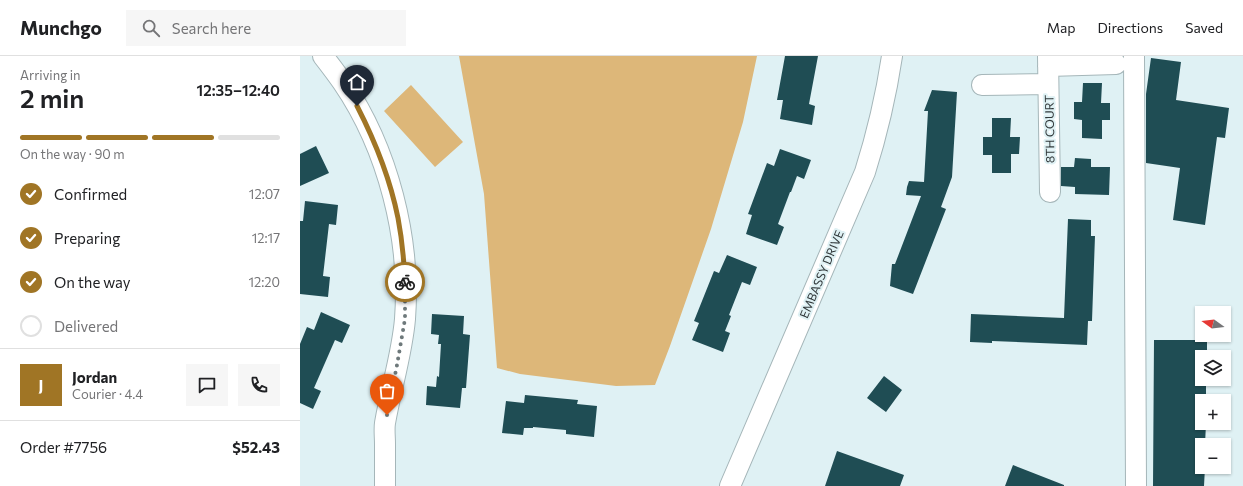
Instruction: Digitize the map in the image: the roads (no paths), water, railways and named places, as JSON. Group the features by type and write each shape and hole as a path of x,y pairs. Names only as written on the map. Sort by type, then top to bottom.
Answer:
{"street":[{"path":"323,56 343,83 357,106 374,141 388,178 398,216 402,243 405,282 405,319 385,424 385,486"},
{"name":"EMBASSY DRIVE","path":"730,486 865,172 885,97 892,56"},
{"path":"1048,69 1125,60 1136,486"},
{"name":"8TH COURT","path":"982,85 1048,69 1050,192"}]}
